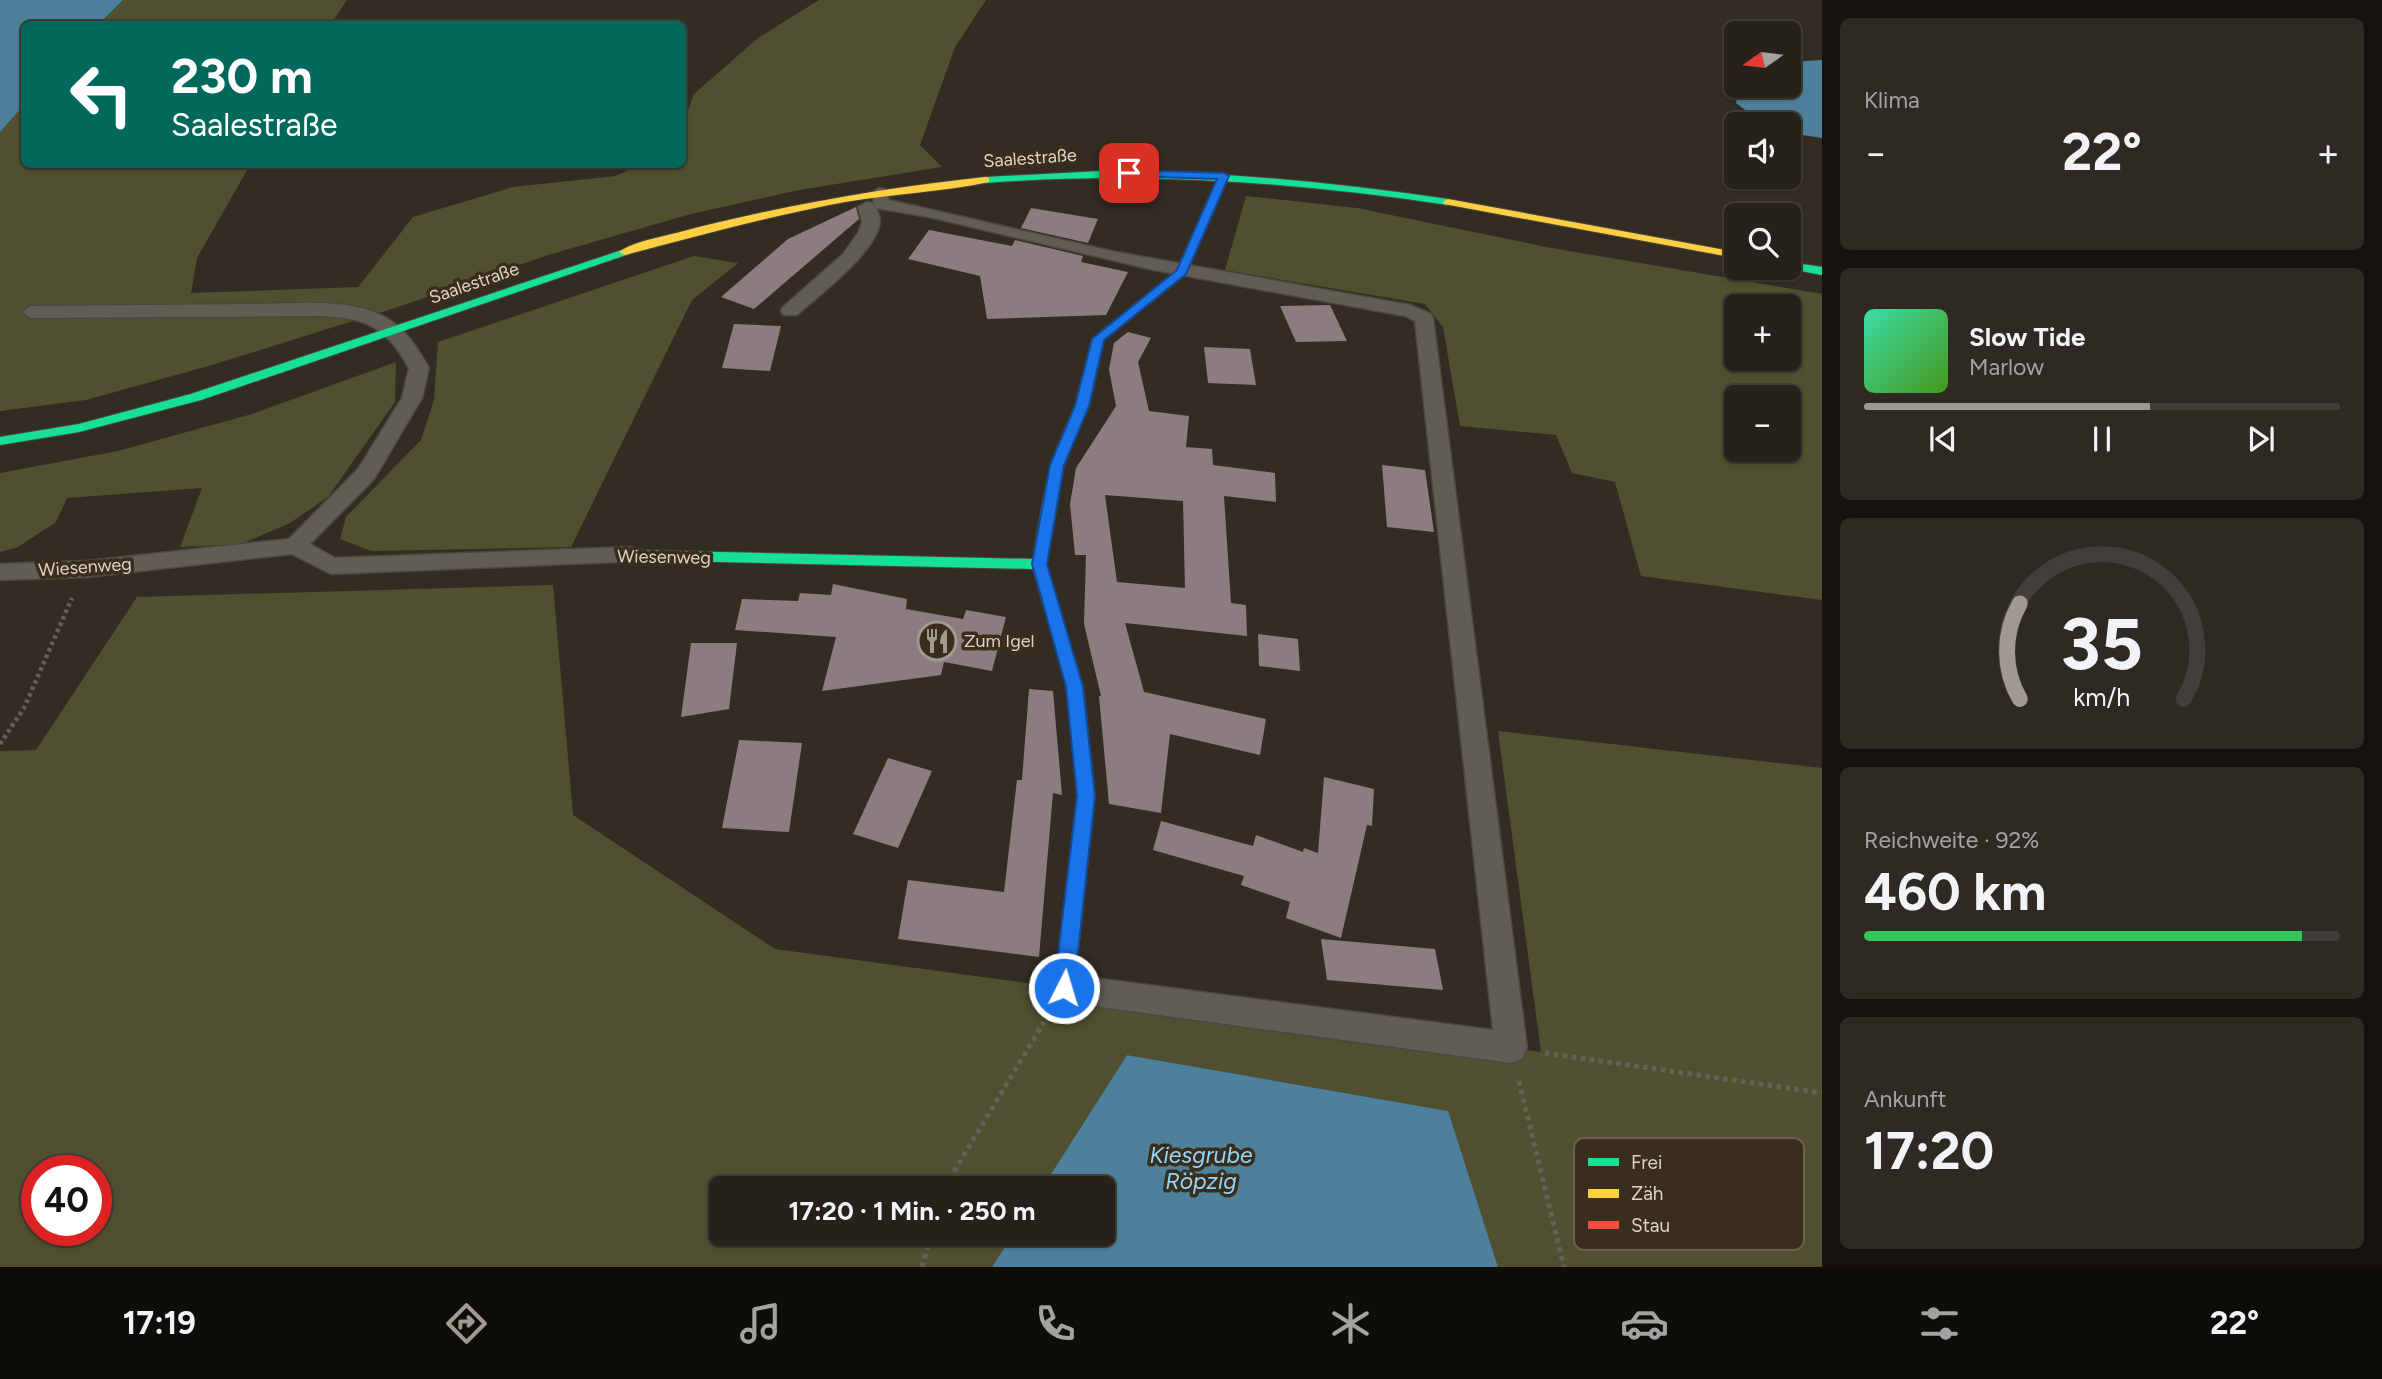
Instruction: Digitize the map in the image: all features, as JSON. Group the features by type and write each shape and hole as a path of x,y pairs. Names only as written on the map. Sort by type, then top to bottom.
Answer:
{"street":[{"name":"Saalestraße","path":"0,441 105,422 192,400 696,231 788,209 873,200 951,183 1073,174 1152,173 1321,184 1411,196 1724,253"},
{"path":"1064,988 1086,796 1074,687 1039,564 1057,465 1082,406 1098,339 1182,272 1224,176"},
{"path":"1801,267 1822,271"},
{"name":"Wiesenweg","path":"631,555 1039,564"}],"lane":[{"path":"790,310 853,253 868,232 873,200 1182,272 1410,311 1424,318 1511,1048 1064,988"},
{"path":"31,312 347,312 377,320 393,331 405,344 419,368 412,398 366,474 295,546"},
{"name":"Wiesenweg","path":"0,572 87,569 295,546 331,566 631,555"}],"path":[{"path":"0,744 24,708 59,624 87,569"},
{"path":"952,1176 1064,988"},
{"path":"1564,1267 1511,1048 1822,1093"},
{"path":"922,1267 928,1246"}],"shaded area":[{"path":"123,0 347,0 333,21 102,21"},
{"path":"819,0 986,0 955,47 920,145 942,167 799,190 691,214 548,255 404,305 212,365 86,400 0,411 0,132 21,108 21,168 248,168 197,258 191,293 358,287 413,217 513,187 615,176 633,168 686,168 686,116 694,94 758,38"},
{"path":"1246,196 1357,208 1546,247 1724,277 1724,280 1740,280 1822,294 1822,600 1641,576 1615,482 1572,473 1556,435 1460,426 1443,327 1425,304 1225,270"},
{"path":"694,256 738,263 692,300 571,547 371,551 340,539 346,517 421,440 434,400 438,342"},
{"path":"396,362 395,402 328,497 290,523 241,544 180,547 202,488 67,498 56,522 18,547 0,552 0,473 118,451 252,414"},
{"path":"553,585 573,815 775,949 1541,1052 1498,731 1822,768 1822,1267 1498,1267 1447,1111 1127,1055 1050,1176 709,1176 709,1246 1005,1246 992,1267 0,1267 0,751 36,750 137,597"}],"water":[{"path":"0,0 123,0 102,21 21,21 21,108 0,132"},
{"path":"1822,60 1822,138 1801,135 1801,112 1748,112 1736,103 1737,98 1801,98 1801,61"},
{"name":"Kiesgrube Röpzig","path":"1127,1055 1448,1111 1498,1267 992,1267 1005,1246 1115,1246 1115,1176 1050,1176"}],"building":[{"path":"856,207 859,219 754,309 721,297 788,239"},
{"path":"1031,208 1098,219 1088,243 1021,228"},
{"path":"929,230 1012,246 1015,240 1083,256 1081,262 1128,272 1106,315 987,319 980,276 908,259"},
{"path":"1330,305 1347,341 1296,342 1280,306"},
{"path":"734,324 781,326 770,371 722,368"},
{"path":"1128,332 1151,338 1138,362 1149,411 1189,416 1186,447 1212,449 1213,465 1275,473 1276,502 1224,496 1231,603 1246,605 1247,636 1125,623 1144,692 1266,719 1260,755 1170,734 1161,813 1109,804 1101,696 1084,624 1086,555 1075,555 1070,504 1076,468 1116,406 1109,369 1114,343","holes":["1105,495 1183,501 1185,588 1117,582"]},
{"path":"1204,347 1250,349 1256,385 1208,383"},
{"path":"1382,465 1425,470 1434,532 1387,527"},
{"path":"833,584 907,599 906,609 963,619 966,610 1006,617 992,671 944,662 941,675 822,691 836,637 735,630 742,599 798,601 800,593 831,595"},
{"path":"1258,634 1298,639 1300,671 1259,666"},
{"path":"691,643 737,643 729,709 681,717"},
{"path":"1029,689 1053,691 1062,795 1053,793 1039,957 898,939 908,880 1004,892 1017,780 1022,780"},
{"path":"739,740 802,743 789,832 722,828"},
{"path":"888,758 932,771 898,848 853,834"},
{"path":"1324,777 1374,789 1372,826 1367,825 1341,938 1286,918 1290,902 1241,885 1244,876 1153,850 1161,821 1253,846 1256,835 1303,852 1304,848 1318,853"},
{"path":"1321,939 1435,949 1443,990 1327,980"}],"traffic: fast":[{"path":"985,180 1101,174 1217,176 1333,186 1448,202"},
{"path":"0,441 79,428 196,397 625,252"},
{"path":"1801,267 1822,271"},
{"path":"1064,988 1086,796 1075,686 1039,564 1057,465 1070,434"},
{"path":"631,555 1039,564"}],"traffic: slow":[{"path":"625,252 758,216 848,198 985,180"},
{"path":"1448,202 1724,253"}],"traffic: jam":[{"path":"1070,434 1082,406 1098,339 1182,272 1224,176"}],"place":[{"name":"Zum Igel","path":"937,641"}],"route":[{"path":"1064,988 1086,796 1074,687 1039,564 1057,465 1082,406 1098,339 1182,272 1224,176 1129,173"}]}
